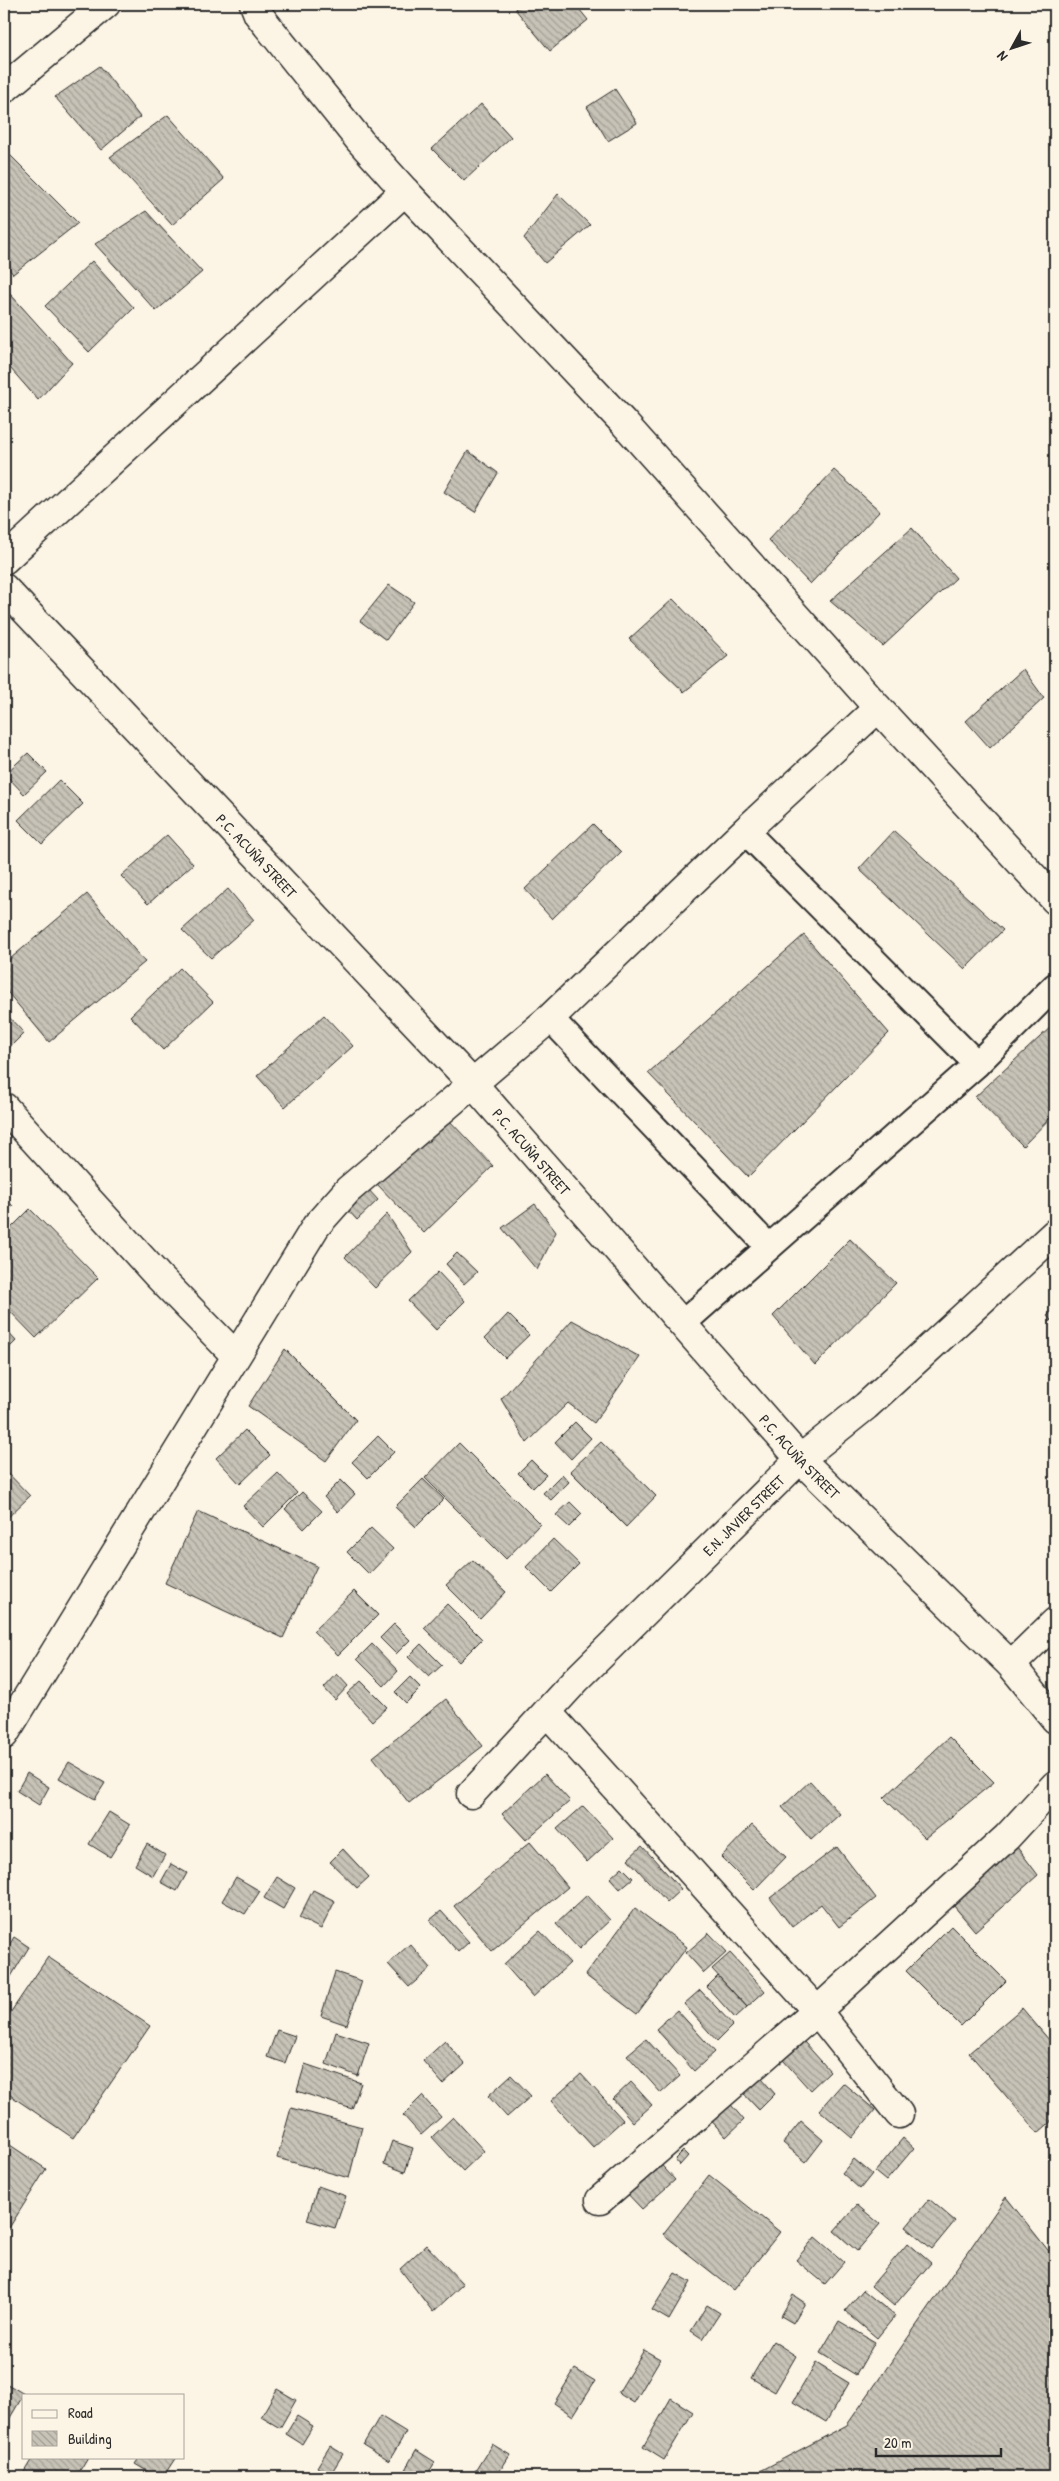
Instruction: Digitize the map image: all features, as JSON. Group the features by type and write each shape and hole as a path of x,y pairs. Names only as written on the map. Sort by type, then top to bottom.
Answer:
{"street":[{"path":"4,89 106,4"},
{"path":"254,4 258,14 354,134 405,191 623,422 878,708 1055,900"},
{"path":"4,560 405,191"},
{"name":"P.C. ACUÑA STREET","path":"4,588 474,1085 800,1458 1011,1665 1055,1720"},
{"path":"4,1735 235,1355 316,1226 348,1190 474,1085 550,1018 745,831 878,708"},
{"path":"4,1107 157,1275 235,1355"},
{"name":"E.N. JAVIER STREET","path":"471,1794 576,1680 800,1458 866,1406 1055,1233"},
{"path":"1011,1665 1055,1622"},
{"path":"547,1712 817,2011 899,2114"},
{"path":"600,2200 817,2011 1007,1838 1055,1785"}],"lane":[{"path":"745,831 977,1064"},
{"path":"682,1324 977,1064 1055,986"},
{"path":"550,1018 769,1247"}],"building":[{"path":"521,4 575,4 588,20 550,51 515,9"},
{"path":"100,66 140,117 101,150 55,97"},
{"path":"615,89 637,123 608,141 587,107"},
{"path":"481,104 511,137 464,181 432,149"},
{"path":"168,115 224,179 172,225 110,157"},
{"path":"4,149 78,223 13,274 4,263"},
{"path":"558,194 590,225 545,263 524,238"},
{"path":"146,211 202,272 156,311 95,244"},
{"path":"92,261 134,308 89,352 45,306"},
{"path":"4,287 72,363 38,400 4,361"},
{"path":"468,451 498,473 475,512 444,492"},
{"path":"834,470 880,511 810,584 768,540"},
{"path":"912,528 956,578 883,646 830,601"},
{"path":"389,585 414,602 386,640 360,621"},
{"path":"673,599 728,656 684,692 629,639"},
{"path":"1023,669 1044,698 990,748 966,721"},
{"path":"28,753 47,772 24,794 5,774"},
{"path":"59,780 83,804 42,844 18,820"},
{"path":"593,824 621,852 552,919 525,889"},
{"path":"894,831 1003,930 965,969 859,869"},
{"path":"167,835 193,864 148,904 121,876"},
{"path":"228,889 254,920 211,958 182,930"},
{"path":"87,894 145,962 49,1042 4,988 4,964"},
{"path":"804,935 889,1033 748,1177 648,1073"},
{"path":"180,968 213,1002 163,1050 130,1016"},
{"path":"4,1012 24,1033 4,1053"},
{"path":"324,1015 353,1046 285,1107 257,1076"},
{"path":"1052,1026 1055,1029 1055,1113 1023,1146 975,1097"},
{"path":"445,1116 493,1166 424,1233 376,1183"},
{"path":"368,1189 378,1200 357,1220 347,1209"},
{"path":"4,1197 13,1206 4,1215"},
{"path":"535,1204 556,1232 537,1270 502,1228"},
{"path":"30,1209 98,1278 36,1338 4,1305 4,1235"},
{"path":"387,1214 412,1252 375,1288 345,1257"},
{"path":"850,1239 896,1283 815,1365 773,1316"},
{"path":"457,1253 477,1272 464,1284 446,1264"},
{"path":"438,1272 465,1301 436,1330 408,1301"},
{"path":"1055,1308 1055,1324 1047,1316"},
{"path":"508,1314 529,1335 505,1358 485,1338"},
{"path":"572,1320 640,1357 594,1423 568,1403 527,1443 501,1399"},
{"path":"4,1328 16,1341 4,1353"},
{"path":"285,1349 356,1420 326,1461 248,1406"},
{"path":"575,1422 591,1438 571,1459 555,1442"},
{"path":"245,1430 270,1455 240,1484 216,1458"},
{"path":"378,1436 394,1452 368,1478 352,1462"},
{"path":"601,1442 656,1496 626,1527 570,1471"},
{"path":"459,1443 540,1524 506,1559 425,1478"},
{"path":"531,1460 546,1475 533,1488 518,1473"},
{"path":"4,1469 30,1496 4,1521"},
{"path":"278,1473 297,1493 263,1527 243,1506"},
{"path":"562,1474 569,1482 551,1500 543,1493"},
{"path":"423,1479 444,1499 416,1527 395,1507"},
{"path":"341,1480 355,1494 338,1512 324,1497"},
{"path":"302,1492 322,1511 304,1529 285,1509"},
{"path":"570,1502 582,1514 569,1527 556,1515"},
{"path":"198,1511 317,1566 283,1638 165,1583"},
{"path":"371,1528 393,1549 369,1574 347,1552"},
{"path":"553,1539 579,1564 551,1592 526,1567"},
{"path":"473,1560 506,1592 480,1619 446,1585"},
{"path":"354,1591 378,1615 338,1655 313,1631"},
{"path":"447,1604 482,1639 459,1662 424,1628"},
{"path":"394,1624 410,1640 396,1654 380,1638"},
{"path":"372,1644 398,1671 384,1686 357,1659"},
{"path":"421,1644 442,1665 429,1677 408,1657"},
{"path":"337,1674 348,1686 335,1700 324,1688"},
{"path":"410,1677 421,1688 406,1703 395,1692"},
{"path":"361,1681 387,1707 372,1721 347,1694"},
{"path":"446,1699 483,1746 409,1803 373,1757"},
{"path":"949,1737 994,1782 925,1838 884,1798"},
{"path":"69,1762 105,1783 95,1799 59,1778"},
{"path":"27,1773 49,1787 39,1805 17,1791"},
{"path":"545,1774 570,1801 526,1840 502,1814"},
{"path":"810,1781 840,1814 811,1840 782,1807"},
{"path":"583,1806 613,1838 587,1862 557,1829"},
{"path":"109,1812 130,1825 110,1857 89,1844"},
{"path":"752,1825 786,1857 754,1890 721,1857"},
{"path":"530,1842 568,1887 492,1951 454,1906"},
{"path":"147,1844 165,1855 153,1876 135,1865"},
{"path":"642,1846 681,1889 667,1902 628,1859"},
{"path":"837,1847 876,1898 839,1927 821,1904 792,1927 770,1898"},
{"path":"1017,1847 1038,1875 975,1931 953,1905"},
{"path":"343,1849 369,1877 357,1888 330,1862"},
{"path":"171,1864 187,1873 177,1891 161,1882"},
{"path":"622,1867 633,1878 620,1889 610,1878"},
{"path":"236,1877 260,1891 245,1914 222,1901"},
{"path":"277,1877 295,1888 283,1909 264,1898"},
{"path":"313,1890 335,1901 321,1929 299,1918"},
{"path":"587,1895 610,1920 579,1949 556,1924"},
{"path":"635,1908 687,1947 637,2014 585,1975"},
{"path":"441,1911 469,1942 458,1952 430,1920"},
{"path":"951,1926 1006,1981 961,2026 906,1971"},
{"path":"540,1931 570,1963 533,1997 504,1964"},
{"path":"709,1933 727,1952 704,1973 686,1953"},
{"path":"14,1937 29,1947 4,1988 4,1954"},
{"path":"410,1944 431,1968 409,1987 388,1964"},
{"path":"730,1953 765,1991 747,2007 712,1969"},
{"path":"48,1957 150,2026 73,2138 4,2091 4,2022"},
{"path":"335,1972 362,1981 347,2025 321,2016"},
{"path":"718,1976 747,2007 735,2018 707,1987"},
{"path":"700,1990 733,2025 717,2041 684,2004"},
{"path":"1022,2008 1055,2047 1055,2118 1038,2133 969,2053"},
{"path":"677,2010 715,2052 694,2071 656,2029"},
{"path":"277,2030 295,2036 285,2063 267,2057"},
{"path":"336,2032 369,2043 358,2076 326,2064"},
{"path":"646,2039 680,2076 661,2093 627,2055"},
{"path":"445,2041 465,2064 443,2084 423,2061"},
{"path":"804,2042 830,2071 810,2090 783,2060"},
{"path":"305,2064 361,2083 352,2109 297,2091"},
{"path":"756,2072 775,2094 759,2110 738,2088"},
{"path":"581,2074 623,2120 593,2147 551,2101"},
{"path":"511,2075 531,2096 507,2117 488,2096"},
{"path":"631,2082 652,2105 633,2122 613,2099"},
{"path":"843,2083 875,2110 852,2138 819,2110"},
{"path":"422,2096 441,2117 421,2135 403,2115"},
{"path":"726,2099 744,2120 726,2137 707,2116"},
{"path":"291,2108 362,2127 349,2178 277,2158"},
{"path":"453,2117 484,2151 463,2171 432,2137"},
{"path":"801,2121 823,2140 806,2162 783,2143"},
{"path":"903,2138 914,2148 886,2181 875,2172"},
{"path":"4,2141 46,2169 4,2236"},
{"path":"392,2141 413,2148 405,2172 384,2164"},
{"path":"683,2151 688,2156 680,2165 675,2159"},
{"path":"655,2158 675,2180 642,2209 622,2188"},
{"path":"854,2159 872,2174 860,2189 842,2173"},
{"path":"709,2175 780,2232 734,2290 663,2234"},
{"path":"318,2186 346,2196 335,2228 307,2220"},
{"path":"1006,2197 1055,2259 1055,2477 749,2477 847,2425"},
{"path":"929,2199 955,2221 932,2249 906,2227"},
{"path":"857,2205 880,2224 857,2251 834,2231"},
{"path":"815,2237 844,2262 825,2284 796,2260"},
{"path":"908,2243 931,2263 894,2306 871,2286"},
{"path":"426,2245 463,2284 433,2312 400,2269"},
{"path":"675,2273 691,2282 669,2320 652,2310"},
{"path":"863,2290 895,2316 877,2338 845,2311"},
{"path":"793,2295 805,2303 793,2323 781,2316"},
{"path":"707,2305 720,2313 703,2339 691,2331"},
{"path":"839,2321 875,2342 856,2375 820,2353"},
{"path":"773,2341 796,2356 775,2392 751,2378"},
{"path":"644,2350 660,2359 634,2403 618,2393"},
{"path":"816,2363 849,2383 826,2422 793,2402"},
{"path":"575,2369 595,2381 573,2416 554,2403"},
{"path":"4,2382 24,2394 22,2394 22,2397 4,2428"},
{"path":"277,2389 296,2400 280,2428 261,2417"},
{"path":"671,2398 693,2412 664,2460 643,2447"},
{"path":"297,2416 313,2426 302,2444 286,2434"},
{"path":"380,2416 406,2432 389,2461 363,2445"},
{"path":"492,2444 510,2455 496,2477 481,2477 474,2473"},
{"path":"330,2446 343,2454 330,2475 317,2467"},
{"path":"416,2450 435,2462 426,2477 401,2477"},
{"path":"32,2458 87,2458 76,2477 21,2477"},
{"path":"139,2458 175,2458 163,2477 157,2477 135,2464"}]}
